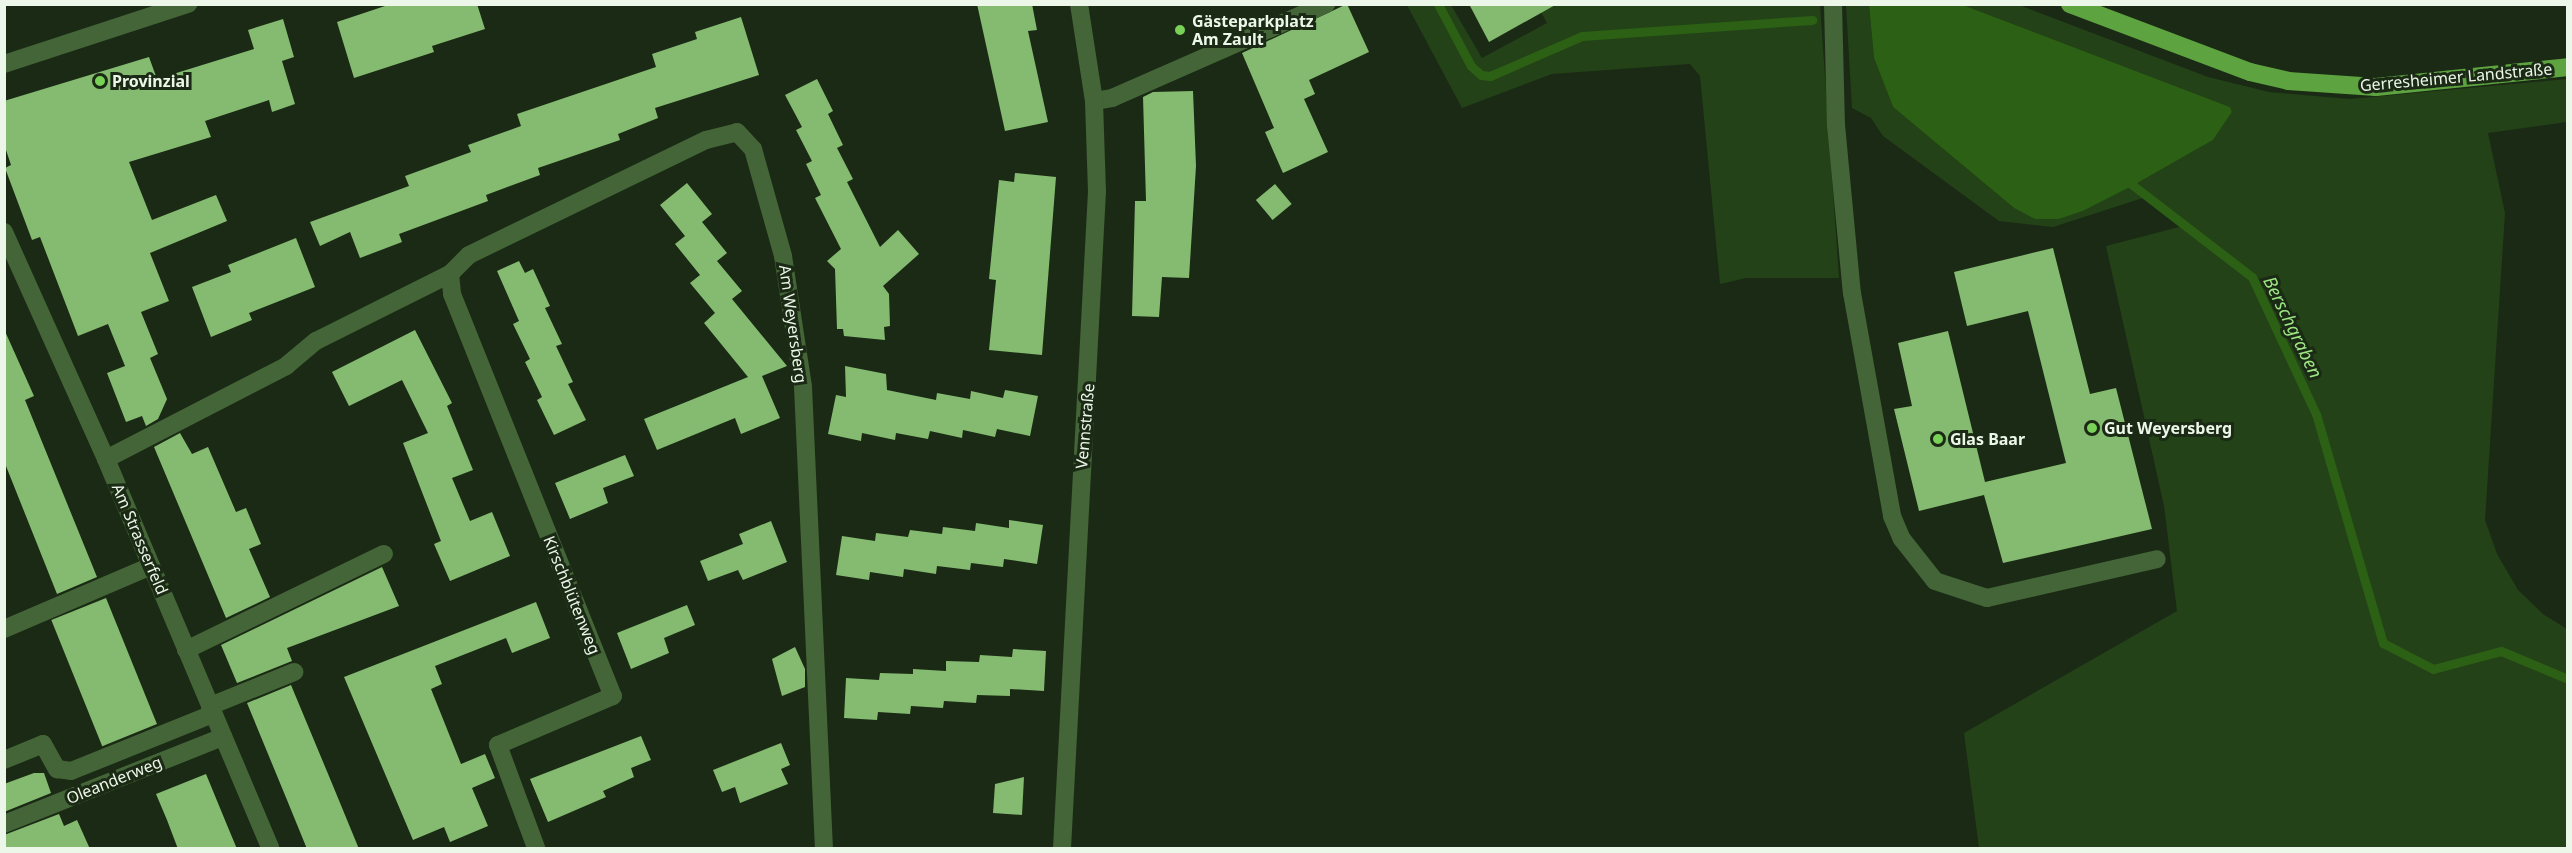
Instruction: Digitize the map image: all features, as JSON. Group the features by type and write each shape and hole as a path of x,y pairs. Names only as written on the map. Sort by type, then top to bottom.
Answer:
{"main road":[{"name":"Gerresheimer Landstraße","path":"2070,4 2250,72 2288,81 2376,87 2568,67"}],"street":[{"path":"4,64 188,4"},
{"name":"Vennstraße","path":"1062,849 1097,192 1094,101 1079,4"},
{"path":"1094,101 1112,98 1326,4"},
{"path":"1833,4 1836,125 1852,293 1892,516 1902,539 1935,581 1987,598 2157,559"},
{"name":"Am Weyersberg","path":"450,274 469,255 706,140 737,132 753,149 783,256 803,387 824,849"},
{"name":"Am Strasserfeld","path":"4,232 106,459 270,849"},
{"path":"106,459 286,366 316,341 450,274"},
{"name":"Kirschblütenweg","path":"450,274 452,294 613,696 498,745 536,849"},
{"path":"186,650 384,554"},
{"path":"4,629 151,566"},
{"path":"4,760 43,744 57,769 71,771 294,672"},
{"name":"Oleanderweg","path":"4,824 223,737"}],"shaded area":[{"path":"1407,5 1451,5 1482,58 1547,23 1537,5 1820,5 1839,278 1746,278 1720,284 1700,76 1690,64 1552,74 1462,108"},
{"path":"1846,5 1869,5 1874,58 1893,107 2014,208 2036,219 2059,219 2083,211 2134,185 2213,140 2232,112 2230,107 1963,5 2019,5 2208,77 2269,92 2350,99 2567,79 2567,122 2488,133 2505,213 2485,520 2497,554 2518,590 2543,614 2567,629 2567,848 1979,848 1964,733 2177,611 2164,506 2106,246 2183,226 2251,279 2313,418 2382,642 2319,412 2254,275 2149,196 2053,227 1999,221 1883,136 1871,118 1852,108"},
{"path":"1869,5 1963,5 2230,107 2232,112 2213,140 2134,185 2083,211 2059,219 2035,219 2014,208 1893,107 1874,58"}],"building":[{"path":"391,4 477,4 485,29 432,46 434,52 354,78 337,22"},
{"path":"977,4 1032,4 1037,30 1028,31 1048,122 1005,131"},
{"path":"1347,4 1369,52 1309,80 1315,94 1304,99 1328,152 1283,173 1265,132 1274,128 1242,53"},
{"path":"1469,4 1557,4 1489,42"},
{"path":"741,17 759,75 655,108 658,118 618,134 620,140 538,168 540,175 486,195 488,201 399,234 402,242 360,258 350,232 320,246 310,222 409,186 405,176 471,152 468,145 521,126 517,114 656,67 652,54 697,39 695,32"},
{"path":"283,19 294,57 282,61 295,104 272,112 269,100 205,121 211,137 129,162 152,220 216,195 227,221 150,253 169,301 141,312 158,354 150,358 167,399 158,419 146,426 142,416 126,422 107,373 125,366 108,324 78,336 40,237 32,240 5,168 11,165 4,144 4,101 149,57 157,79 254,49 248,30"},
{"path":"817,79 833,111 828,114 843,145 837,148 853,179 847,182 880,247 898,230 919,254 883,286 889,294 890,326 884,327 885,340 844,336 843,329 837,329 835,269 827,261 841,249 815,198 821,195 806,164 812,161 796,130 802,127 785,95"},
{"path":"1193,91 1196,166 1189,278 1162,277 1159,317 1132,316 1135,201 1146,201 1143,97 1153,92"},
{"path":"1015,173 1056,177 1042,355 989,350 996,280 989,279 999,180 1014,182"},
{"path":"687,183 712,214 702,222 727,253 717,261 742,291 732,299 787,366 762,376 780,418 741,434 735,418 657,450 644,419 748,377 704,323 715,313 690,283 700,275 675,244 685,236 660,205"},
{"path":"1275,184 1292,204 1273,220 1256,200"},
{"path":"296,238 315,287 249,313 252,320 211,337 192,287 231,272 228,265"},
{"name":"Gut Weyersberg","path":"2053,248 2090,394 2116,388 2152,529 2003,563 1984,495 1919,511 1894,409 1912,406 1898,343 1948,331 1985,482 2066,463 2028,311 1967,326 1954,272"},
{"path":"519,261 525,273 533,269 550,306 545,308 562,344 556,346 573,382 568,384 586,420 554,435 537,400 542,397 525,362 530,359 513,324 519,321 497,271"},
{"path":"4,329 34,396 25,400 97,577 57,594 4,461"},
{"path":"415,330 452,403 447,406 473,470 452,478 470,521 492,512 510,556 450,581 434,544 441,541 403,443 428,433 402,380 349,406 332,372"},
{"path":"845,366 886,374 887,390 936,400 937,393 970,399 971,391 1003,398 1005,390 1038,396 1030,436 997,429 995,437 963,430 962,438 930,431 928,439 896,433 895,440 862,433 861,441 828,434 836,395 846,397"},
{"path":"180,433 192,454 208,447 236,512 246,508 261,544 249,549 270,597 226,618 154,447"},
{"path":"625,455 634,476 603,488 608,503 570,519 555,483"},
{"path":"1009,520 1043,525 1037,564 1004,559 1003,567 971,563 970,570 937,566 936,574 904,569 903,577 870,572 869,580 836,575 842,536 875,541 876,533 908,537 910,530 942,534 943,527 975,531 976,523 1009,528"},
{"path":"771,521 787,562 743,580 738,570 708,581 700,561 743,544 739,534"},
{"path":"382,567 399,606 287,648 292,661 237,683 221,645"},
{"path":"106,598 157,724 102,746 51,620"},
{"path":"536,602 550,638 512,653 506,638 435,666 442,684 431,689 461,764 485,754 495,778 472,788 488,826 450,842 444,827 413,840 344,677"},
{"path":"687,605 695,625 664,638 669,653 631,669 617,633"},
{"path":"795,647 805,669 805,687 782,696 772,659"},
{"path":"1013,649 1046,651 1044,691 1010,689 1010,696 977,695 976,703 944,701 943,708 911,706 910,714 878,712 877,720 844,718 846,678 879,680 880,673 913,674 913,669 946,671 946,661 979,662 980,655 1012,657"},
{"path":"291,685 359,849 307,849 247,703"},
{"path":"641,736 651,760 631,768 634,777 603,791 606,797 548,822 530,779"},
{"path":"781,743 790,765 781,769 788,784 740,803 735,787 722,792 713,770"},
{"path":"34,773 44,773 51,793 4,812 4,784"},
{"path":"206,774 237,849 178,849 156,794"},
{"path":"1024,777 1022,815 993,813 995,784"},
{"path":"59,814 64,826 77,820 90,849 4,849 4,835"}],"waterway":[{"name":"Berschgraben","path":"1438,4 1471,66 1481,75 1490,76 1582,36 1812,20"},
{"name":"Berschgraben","path":"2126,180 2252,277 2316,414 2383,643 2433,669 2501,651 2568,679"}],"place":[{"name":"Gästeparkplatz Am Zault","path":"1180,30"},
{"name":"Provinzial","path":"100,81"},
{"name":"Gut Weyersberg","path":"2092,428"},
{"name":"Glas Baar","path":"1938,439"}]}
